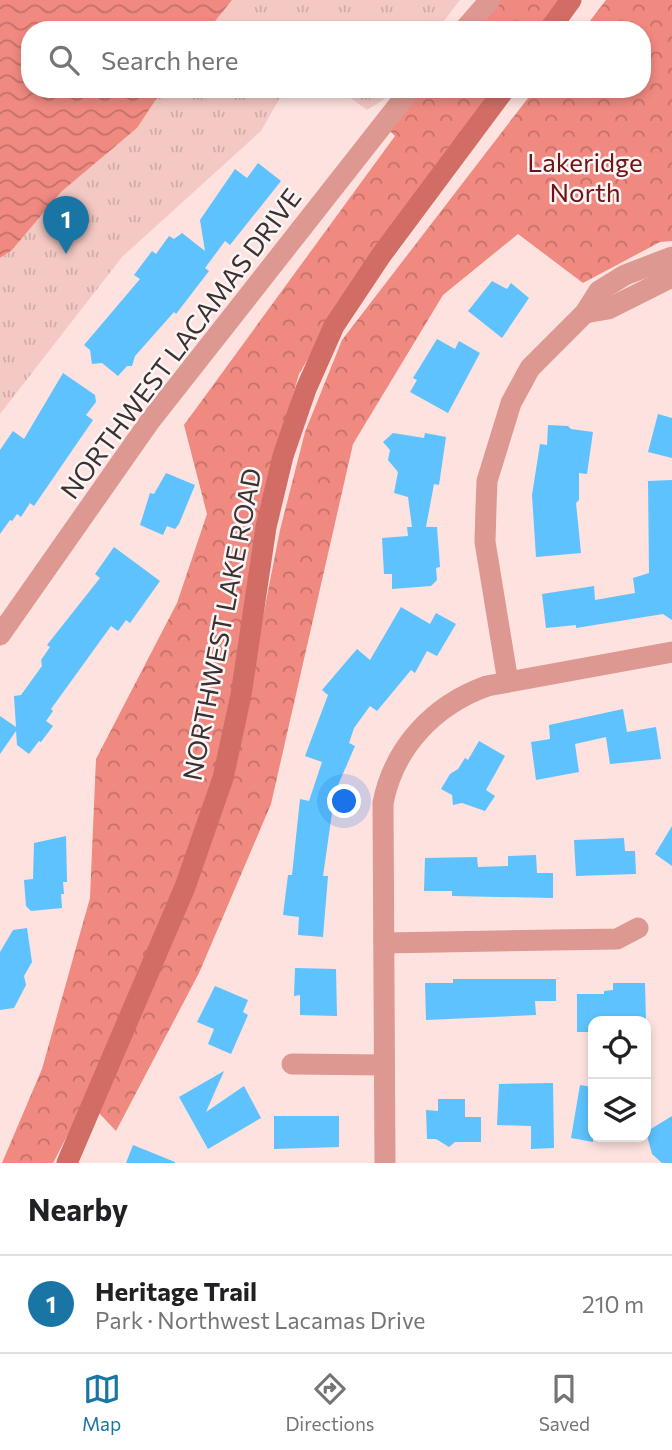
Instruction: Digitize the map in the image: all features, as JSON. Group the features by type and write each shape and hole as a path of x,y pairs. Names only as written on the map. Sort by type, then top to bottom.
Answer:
{"main road":[{"path":"556,21 571,0"},
{"name":"NORTHWEST LAKE ROAD","path":"67,1163 185,887 223,778 241,695 265,527 283,456 306,389 341,316 382,254 498,98"}],"street":[{"path":"472,21 490,0"},
{"name":"NORTHWEST LACAMAS DRIVE","path":"0,635 150,421 404,98"},
{"path":"508,682 485,542 487,481 507,414 530,368 585,313 599,291 625,275 672,257"},
{"path":"585,313 608,309 672,277"},
{"path":"385,1163 383,803 390,776 411,739 437,713 463,695 508,682 672,652"},
{"path":"384,943 617,939 638,928"},
{"path":"292,1064 383,1065"}],"green space":[{"path":"232,0 460,0 444,21 215,21"},
{"path":"494,0 564,0 548,21 475,21"},
{"name":"Lakeridge North","path":"606,0 672,0 672,241 660,242 583,283 518,234 443,295 353,444 271,804 199,973 116,1131 99,1113 228,795 280,530 305,432 342,340 528,98 651,98 651,21 590,21"},
{"path":"157,98 280,98 261,131 122,257 0,414 0,258 12,250 61,192 137,128"},
{"path":"350,98 385,98 383,100 367,110"},
{"path":"407,98 488,98 358,275 299,374 268,480 227,745 191,858 87,1098 53,1163 2,1163 42,1069 90,898 96,759 177,603 207,514 184,425 395,136 384,125"}],"water":[{"path":"0,0 232,0 215,21 21,21 21,98 157,98 137,128 61,192 12,250 0,258"}],"building":[{"path":"258,163 281,181 230,245 225,241 205,268 209,271 176,314 174,312 135,356 132,366 127,366 118,376 102,363 92,364 90,350 84,345 140,279 134,275 152,251 156,254 169,236 174,239 182,233 205,251 200,220 235,169 247,178"},
{"path":"492,281 507,289 511,283 529,298 502,338 468,311"},
{"path":"437,339 455,349 459,341 480,353 448,413 410,392 417,380 413,378"},
{"path":"63,373 95,395 96,402 86,415 93,420 34,506 30,503 21,517 17,514 0,534 0,450 13,431 24,439"},
{"path":"658,414 672,418 672,458 648,452"},
{"path":"548,425 593,432 587,474 579,473 579,500 576,503 581,553 536,557 532,495 540,444 547,445"},
{"path":"393,433 424,438 425,433 446,437 439,485 434,484 426,527 437,527 440,567 436,568 437,580 431,586 392,589 392,574 384,574 382,538 408,536 407,527 412,527 408,497 394,493 398,472 388,460 390,450 383,442"},
{"path":"166,473 195,485 179,524 175,529 167,526 163,535 140,525 150,493 154,494"},
{"path":"672,480 672,620 663,614 576,628 576,625 546,628 542,594 594,586 595,600 635,593 633,578 649,573 648,481"},
{"path":"114,547 160,581 130,623 126,620 118,631 111,626 51,709 53,711 46,721 53,726 41,742 39,741 29,754 17,745 16,731 0,754 0,716 16,727 14,696 21,695 42,666 41,660 50,647 47,645 100,578 95,574"},
{"path":"401,607 430,624 436,613 456,624 437,656 427,651 415,673 411,670 377,711 370,706 354,728 349,743 355,746 335,792 323,876 328,876 323,937 298,935 299,917 283,915 288,875 292,875 300,799 309,801 322,762 305,756 328,695 322,690 357,649 370,660"},
{"path":"623,709 627,732 656,727 661,759 610,764 606,737 575,744 579,772 536,780 531,742 550,739 549,725"},
{"path":"479,741 505,756 486,790 495,796 485,811 462,803 453,805 452,795 441,789 450,774 458,769 465,758 468,760"},
{"path":"672,826 672,866 655,854"},
{"path":"66,836 67,882 63,882 62,908 31,911 26,906 24,880 33,879 34,843"},
{"path":"624,838 625,851 635,851 636,874 576,876 574,840"},
{"path":"536,855 537,873 553,873 553,898 452,896 452,891 424,891 425,858 477,857 478,867 508,866 508,856"},
{"path":"27,928 32,962 24,976 26,985 14,1008 0,1010 0,952 13,930"},
{"path":"295,968 336,969 337,1016 300,1015 300,995 294,996"},
{"path":"453,979 556,979 556,1001 535,1001 536,1015 426,1020 425,983 453,983"},
{"path":"613,983 645,983 646,1016 588,1016 588,1032 577,1032 577,994 604,994 604,991 613,990"},
{"path":"215,986 248,1000 243,1012 248,1015 231,1054 208,1044 214,1029 197,1022"},
{"path":"224,1071 206,1112 244,1086 261,1118 208,1149 179,1097"},
{"path":"553,1083 554,1148 531,1149 531,1126 497,1125 499,1084"},
{"path":"580,1085 588,1086 588,1141 571,1138"},
{"path":"438,1099 465,1099 465,1117 481,1117 481,1142 455,1142 449,1147 436,1139 427,1139 426,1110 438,1111"},
{"path":"274,1116 339,1116 339,1147 274,1149"},
{"path":"672,1116 672,1163 662,1163 652,1154 649,1142 651,1142 651,1129"},
{"path":"133,1145 175,1162 175,1163 126,1163"}],"place":[{"name":"Heritage Trail","path":"66,254"}]}
